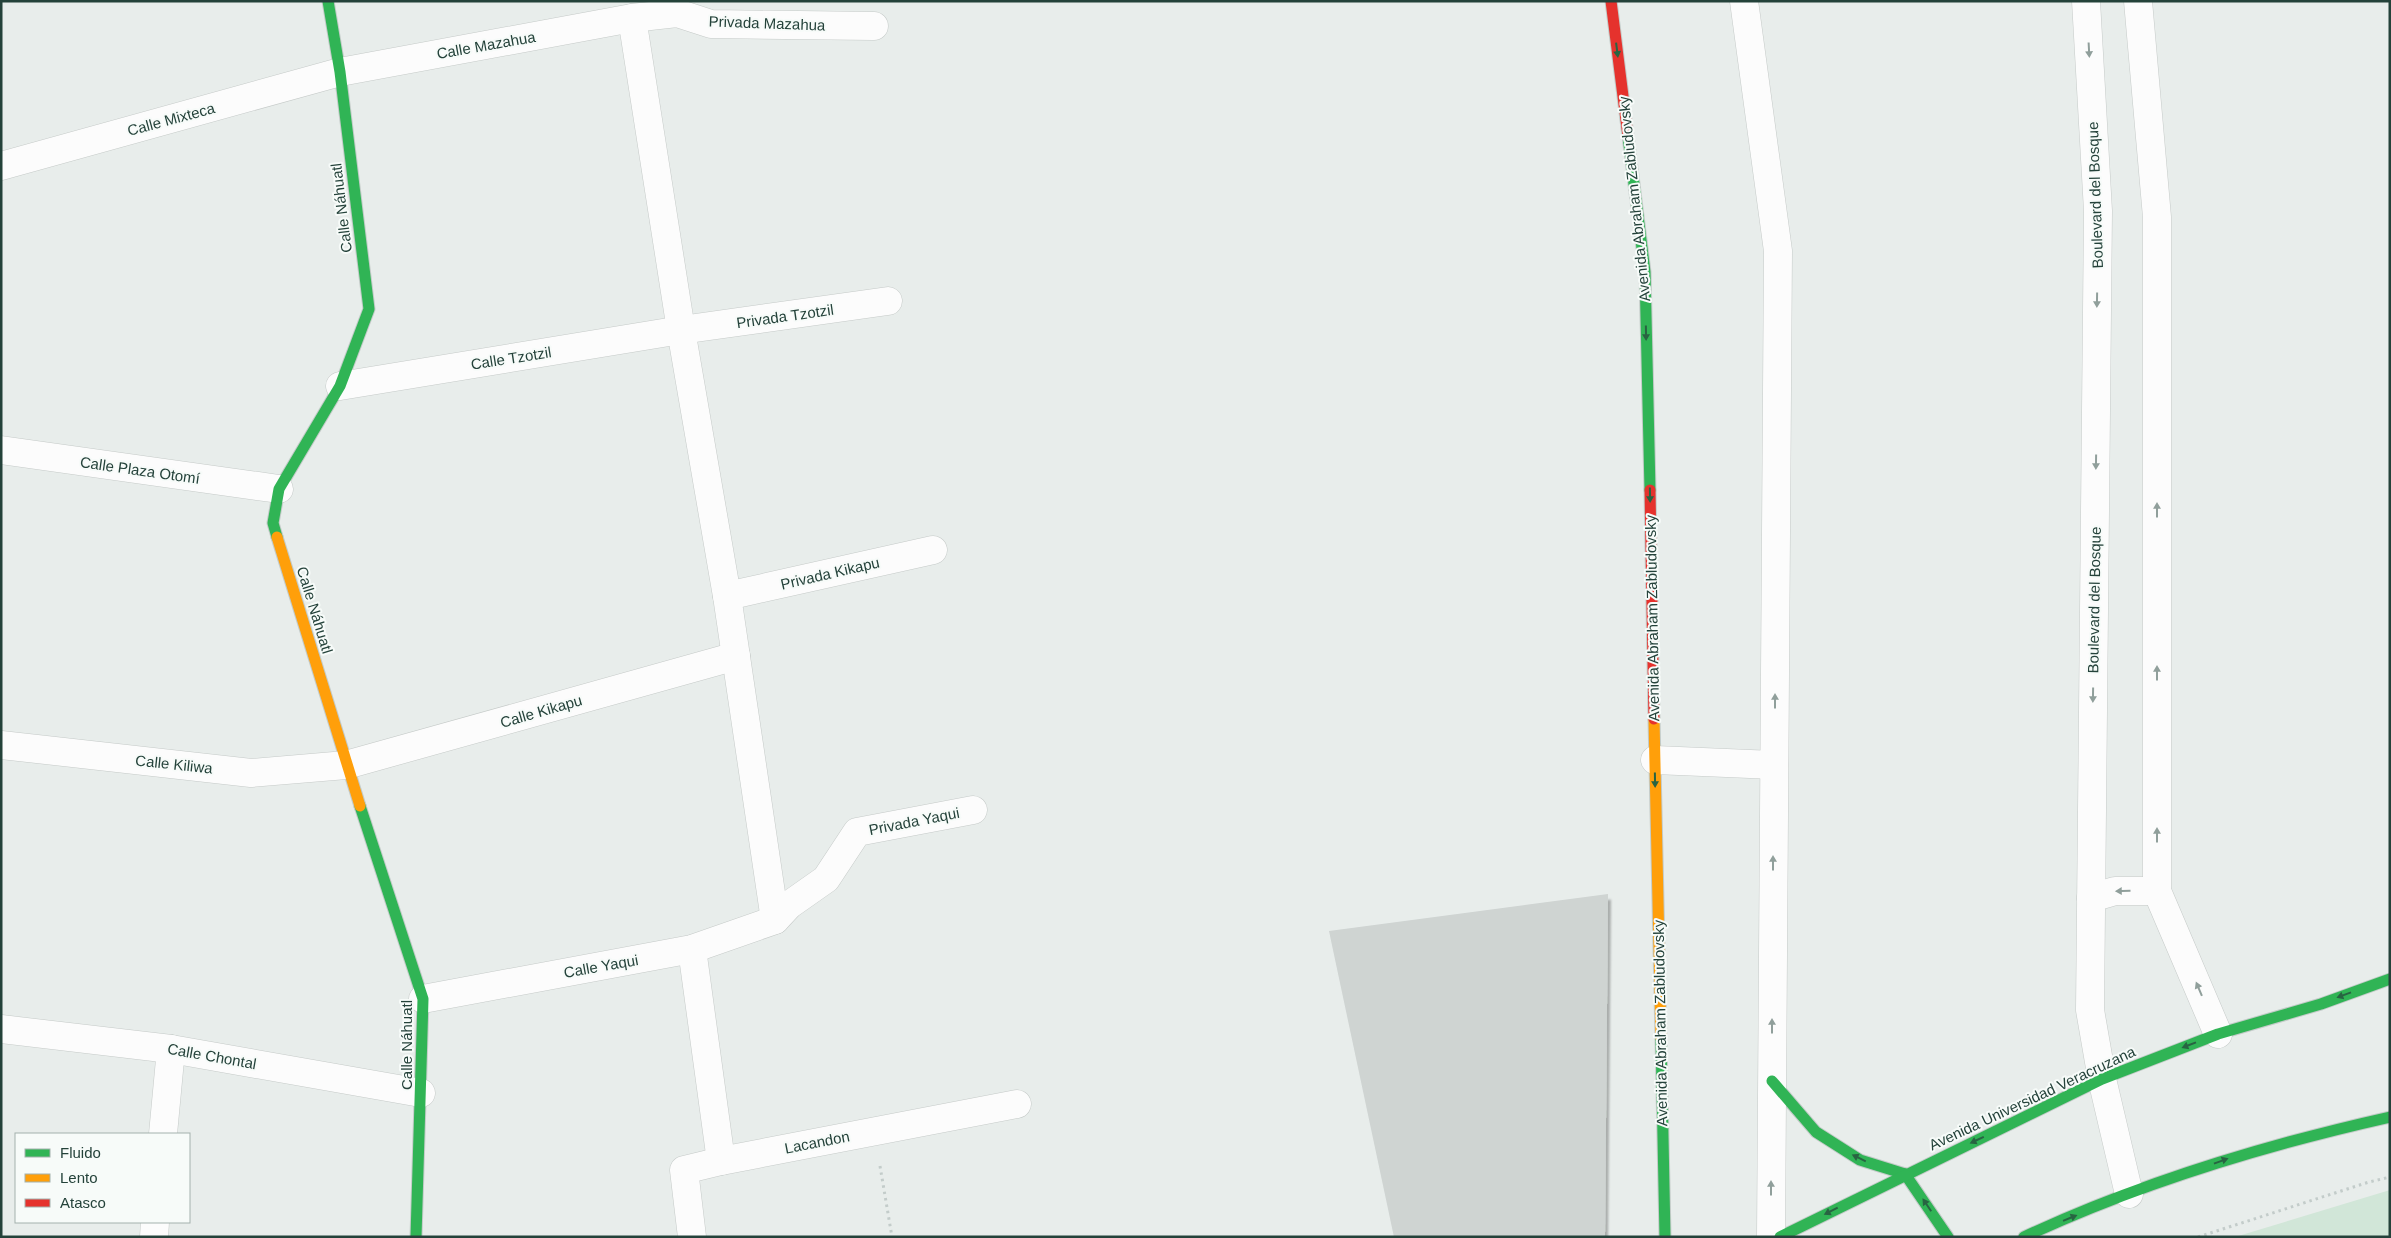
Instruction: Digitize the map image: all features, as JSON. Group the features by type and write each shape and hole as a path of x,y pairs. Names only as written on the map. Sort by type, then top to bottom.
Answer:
{"street":[{"name":"Calle Náhuatl","path":"328,1 340,72 369,309 340,386 279,489 273,524 346,765 423,999 416,1237"},
{"name":"Avenida Abraham Zabludovsky","path":"1611,1 1645,272 1665,1237"},
{"path":"1744,1 1778,251 1771,1237"},
{"name":"Boulevard del Bosque","path":"2086,1 2098,211 2090,1010 2102,1079 2129,1194"},
{"path":"2138,1 2157,217 2156,891 2218,1034"},
{"name":"Privada Mazahua","path":"632,18 676,7 711,24 874,26"},
{"name":"Calle Mazahua","path":"340,72 632,18"},
{"path":"632,18 681,330 727,596 775,920"},
{"name":"Calle Mixteca","path":"1,166 340,72"},
{"name":"Privada Tzotzil","path":"681,330 888,301"},
{"name":"Calle Tzotzil","path":"340,386 681,330"},
{"name":"Calle Plaza Otomí","path":"1,450 279,489"},
{"name":"Privada Kikapu","path":"727,596 933,550"},
{"name":"Calle Kikapu","path":"346,765 736,656"},
{"name":"Calle Kiliwa","path":"1,744 251,773 346,765"},
{"path":"1655,760 1774,765"},
{"name":"Privada Yaqui","path":"775,920 789,905 826,879 857,832 973,810"},
{"path":"2091,898 2115,892 2156,891"},
{"name":"Calle Yaqui","path":"423,999 692,949 775,920"},
{"path":"692,949 721,1161"},
{"name":"Avenida Universidad Veracruzana","path":"1780,1237 2102,1079 2218,1034 2321,1004 2390,979"},
{"name":"Calle Chontal","path":"1,1029 171,1049 421,1093"},
{"path":"163,1133 171,1049"},
{"path":"1772,1081 1816,1132 1860,1160 1905,1174 1948,1237"},
{"name":"Lacandon","path":"692,1237 684,1170 721,1161 1016,1104"},
{"path":"2024,1237 2129,1194 2231,1157 2337,1128 2390,1117"},
{"path":"154,1237 156,1223"}],"path":[{"path":"874,1131 892,1237"},
{"path":"2198,1237 2390,1177"}],"green space":[{"path":"2390,1190 2390,1237 2235,1237"}],"building":[{"path":"1608,894 1605,1235 1602,1237 1394,1237 1329,931"}],"traffic: fast":[{"path":"277,537 273,523 279,489 340,386 369,309 340,72 328,1"},
{"path":"1628,136 1645,272 1650,490"},
{"path":"360,806 423,999 416,1237"},
{"path":"1780,1237 2102,1079 2218,1034 2321,1004 2390,979"},
{"path":"1661,1038 1665,1237"},
{"path":"1772,1081 1816,1132 1860,1160 1905,1174"},
{"path":"2024,1237 2113,1199 2204,1167 2296,1140 2390,1117"},
{"path":"1905,1174 1948,1237"}],"traffic: slow":[{"path":"277,537 360,806"},
{"path":"1654,719 1661,1038"}],"traffic: jam":[{"path":"1611,1 1628,136"},
{"path":"1650,490 1654,719"}]}
